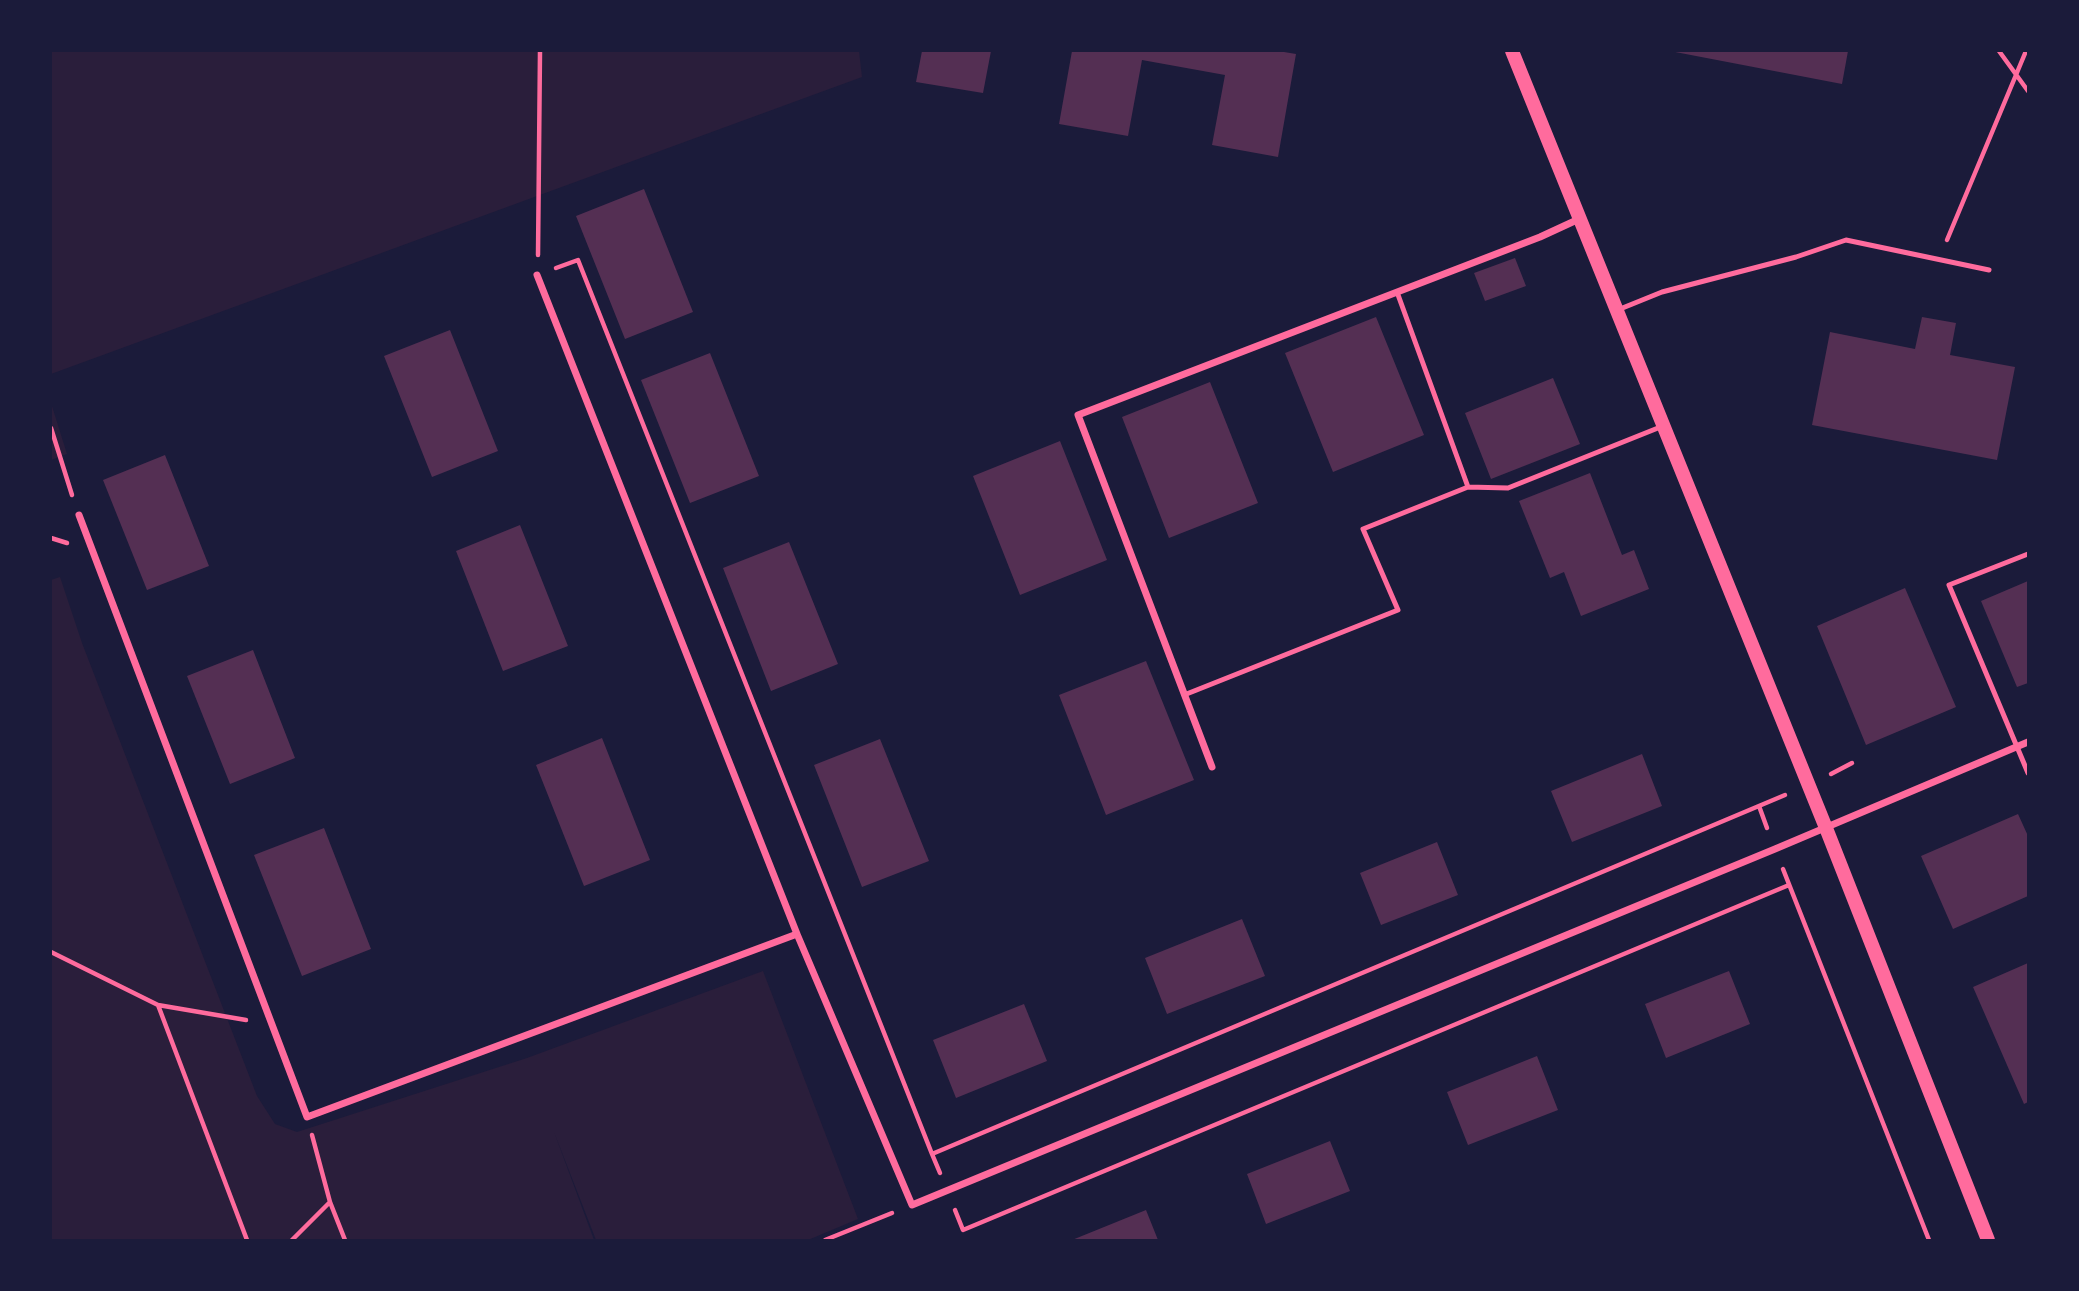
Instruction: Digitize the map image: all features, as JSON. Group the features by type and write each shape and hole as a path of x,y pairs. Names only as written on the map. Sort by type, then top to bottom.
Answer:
{"main road":[{"path":"1512,51 1826,828 1985,1239"}],"street":[{"path":"1212,767 1078,415 1540,237 1580,219"},
{"path":"537,275 797,934 912,1205 2028,742"},
{"path":"79,515 307,1117 797,934"}],"lane":[{"path":"1617,311 1662,292 1796,257 1846,240 1989,270"},
{"path":"1397,292 1468,487"},
{"path":"1184,695 1398,610 1363,529 1468,487 1508,488 1664,426"},
{"path":"2028,554 1950,585 2028,773"}],"path":[{"path":"540,51 537,275 578,260 963,1230 1788,885"},
{"path":"1999,51 2028,92"},
{"path":"1939,259 2026,51"},
{"path":"51,428 79,515"},
{"path":"932,1154 1759,806 1929,1240"},
{"path":"51,952 158,1005 272,1025"},
{"path":"158,1005 247,1240"},
{"path":"307,1117 330,1202 345,1240"},
{"path":"292,1240 330,1202"},
{"path":"825,1240 912,1205"}],"shaded area":[{"path":"51,51 859,51 862,77 51,374"},
{"path":"51,403 67,454 51,460"},
{"path":"60,577 82,643 257,1096 275,1124 297,1132 527,1058 763,971 858,1219 808,1240 596,1240 554,1132 594,1240 51,1240 51,580"}],"building":[{"path":"922,51 991,51 983,93 916,82"},
{"path":"1072,51 1278,51 1296,54 1278,157 1212,145 1225,75 1142,60 1128,136 1059,124"},
{"path":"1670,51 1848,51 1842,84"},
{"path":"644,189 693,312 625,339 576,216"},
{"path":"1515,258 1526,286 1485,301 1474,273"},
{"path":"1376,317 1424,435 1333,472 1285,353"},
{"path":"1922,317 1956,323 1950,355 2015,367 1997,460 1812,425 1830,332 1915,349"},
{"path":"450,330 498,451 432,477 384,356"},
{"path":"710,353 759,476 690,503 641,380"},
{"path":"1553,378 1580,444 1491,479 1465,413"},
{"path":"1210,382 1258,503 1169,538 1122,417"},
{"path":"1060,441 1107,560 1020,595 973,476"},
{"path":"165,455 209,566 147,590 103,480"},
{"path":"1590,473 1622,555 1634,550 1649,589 1581,616 1564,572 1550,578 1519,501"},
{"path":"520,525 568,646 503,671 456,551"},
{"path":"789,542 838,664 771,691 723,568"},
{"path":"2028,581 2028,683 2017,687 1981,601"},
{"path":"1905,588 1956,707 1866,745 1817,626"},
{"path":"253,650 295,758 230,784 187,676"},
{"path":"1146,661 1194,780 1106,815 1059,695"},
{"path":"602,738 650,860 584,886 536,765"},
{"path":"880,739 929,861 862,887 814,765"},
{"path":"1642,754 1662,806 1572,842 1551,791"},
{"path":"2018,814 2028,836 2028,896 1953,929 1921,856"},
{"path":"324,828 371,949 302,976 254,855"},
{"path":"1437,842 1458,895 1381,925 1360,873"},
{"path":"1242,919 1265,976 1167,1014 1145,958"},
{"path":"2028,963 2028,1102 2024,1104 1973,987"},
{"path":"1729,971 1750,1024 1666,1058 1645,1004"},
{"path":"1024,1004 1047,1061 956,1098 933,1040"},
{"path":"1537,1056 1558,1110 1468,1145 1447,1092"},
{"path":"1330,1141 1350,1191 1266,1224 1247,1174"},
{"path":"1146,1210 1158,1240 1072,1240"}]}
